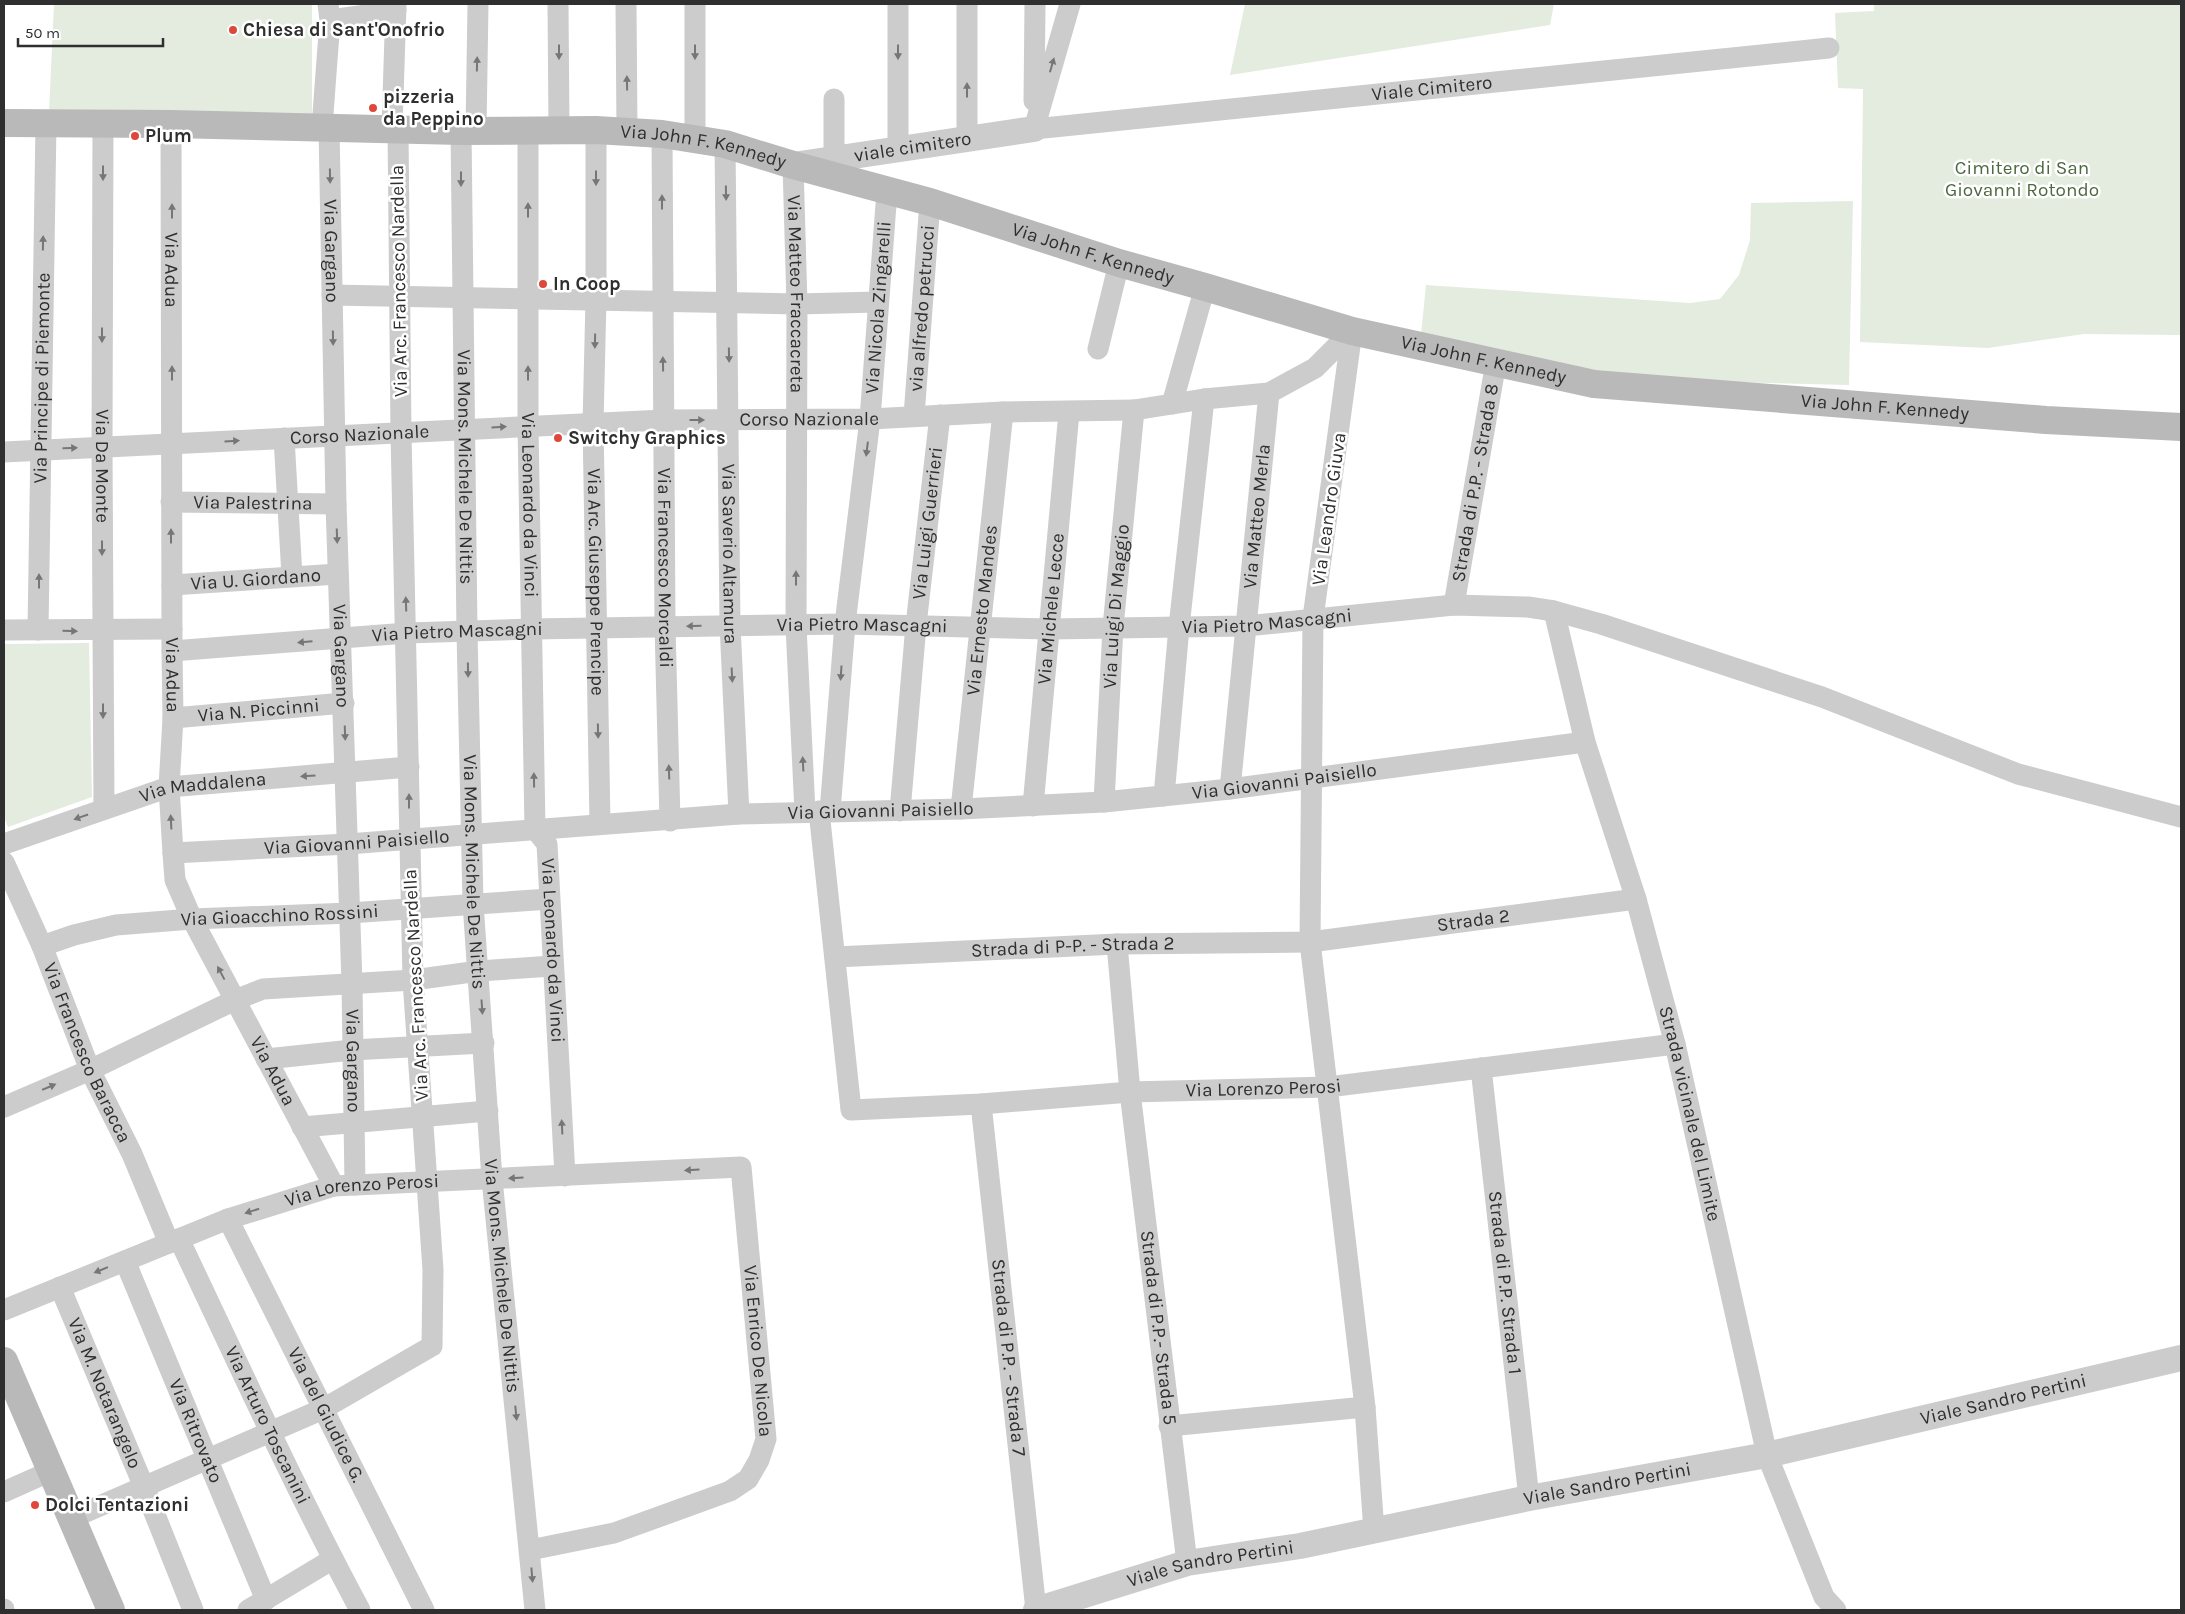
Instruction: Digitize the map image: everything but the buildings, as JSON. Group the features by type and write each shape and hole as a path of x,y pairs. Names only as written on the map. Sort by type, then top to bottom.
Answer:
{"main road":[{"name":"Via John F. Kennedy","path":"4,123 172,124 468,130 596,130 662,134 725,144 793,166 930,202 1119,264 1205,287 1352,331 1594,384 2046,420 2181,427"},
{"path":"4,1362 111,1610"}],"street":[{"name":"Via Mons. Michele De Nittis","path":"478,4 468,130 461,298 471,835 492,1180 535,1610"},
{"path":"558,4 559,130"},
{"path":"626,4 627,132"},
{"path":"694,139 695,4"},
{"path":"898,4 898,150"},
{"path":"967,4 967,139"},
{"path":"1034,129 1035,4"},
{"path":"1034,129 1070,4"},
{"path":"329,12 396,8"},
{"name":"Via Arc. Francesco Nardella","path":"323,1409 432,1346 433,1270 413,980 409,839 407,633 401,434 401,296 395,128 396,8"},
{"name":"Via Gargano","path":"329,12 325,127 332,296 338,574 350,913 355,1185"},
{"name":"Viale Cimitero","path":"1034,129 1829,48"},
{"path":"834,99 834,159"},
{"name":"Via Principe di Piemonte","path":"38,630 46,124"},
{"name":"Via Da Monte","path":"103,124 104,809"},
{"name":"Via Adua","path":"172,124 171,502 174,718 169,787 175,880 192,919 234,1000 334,1186"},
{"name":"viale cimitero","path":"793,166 1034,129"},
{"name":"Via Leonardo da Vinci","path":"528,130 528,426 535,829 547,844 552,966 565,1176"},
{"name":"Via Arc. Giuseppe Prencipe","path":"596,130 596,299 593,424 600,824"},
{"name":"Via Francesco Morcaldi","path":"662,134 664,626 670,820"},
{"name":"Via Saverio Altamura","path":"725,144 730,625 739,814"},
{"name":"Via Matteo Fraccacreta","path":"793,166 797,418 796,626 818,812"},
{"name":"Via Nicola Zingarelli","path":"818,812 853,624 887,191"},
{"name":"via alfredo petrucci","path":"914,416 930,202"},
{"path":"1098,348 1119,264"},
{"path":"1172,404 1205,287"},
{"path":"332,296 662,300 796,304 878,302"},
{"name":"Corso Nazionale","path":"4,452 664,420 870,419 1004,412 1134,410 1204,399 1269,393 1315,368 1352,331"},
{"name":"Via Leandro Giuva","path":"1352,331 1313,618 1310,942 1365,1407 1374,1531"},
{"name":"Strada di P.P. - Strada 8","path":"1454,605 1496,362"},
{"name":"Via Matteo Merla","path":"1230,789 1269,393"},
{"path":"1164,796 1179,627 1204,399"},
{"name":"Via Luigi Di Maggio","path":"1104,802 1113,627 1134,410"},
{"name":"Via Ernesto Mandes","path":"961,809 1004,412"},
{"name":"Via Michele Lecce","path":"1034,806 1069,412"},
{"name":"Via Luigi Guerrieri","path":"900,811 916,625 940,415"},
{"path":"284,438 292,576"},
{"name":"Via Palestrina","path":"171,502 336,504"},
{"name":"Via U. Giordano","path":"172,585 338,574"},
{"name":"Via Pietro Mascagni","path":"172,651 407,633 730,625 796,626 853,624 1050,628 1246,626 1454,605 1528,607 1554,611 1601,624 1822,697 2018,774 2181,817"},
{"name":"Strada vicinale del Limite","path":"1554,611 1585,742 1636,899 1675,1044 1767,1455 1824,1597 1836,1610"},
{"path":"4,630 103,631 172,629"},
{"name":"Via N. Piccinni","path":"174,718 344,703"},
{"name":"Via Giovanni Paisiello","path":"172,853 348,844 739,814 961,809 1104,802 1230,789 1585,742"},
{"name":"Via Maddalena","path":"4,844 169,787 409,767"},
{"path":"818,812 835,957"},
{"name":"Via Francesco Baracca","path":"4,862 42,946 90,1070 174,1241"},
{"name":"Via Gioacchino Rossini","path":"42,946 74,935 116,925 192,919 350,913 549,899"},
{"name":"Strada 2","path":"1310,942 1636,899"},
{"name":"Strada di P-P. - Strada 2","path":"835,957 1117,944 1310,942"},
{"name":"Strada di P.P.- Strada 5","path":"1117,944 1130,1092 1187,1563"},
{"name":"Via Lorenzo Perosi","path":"835,957 851,1110 981,1104 1130,1092 1328,1087 1675,1044"},
{"path":"4,1106 90,1070 234,1000 263,989 413,980 479,971 552,966"},
{"path":"266,1059 352,1050 484,1043"},
{"name":"Strada di P.P. Strada 1","path":"1481,1068 1529,1498"},
{"name":"Strada di P.P. - Strada 7","path":"981,1104 1036,1610"},
{"path":"302,1127 488,1111"},
{"name":"Via Lorenzo Perosi","path":"4,1310 228,1219 334,1186 741,1167"},
{"name":"Via Enrico De Nicola","path":"530,1550 614,1533 730,1491 748,1479 759,1460 766,1439 741,1167"},
{"name":"Via del Giudice G.","path":"228,1219 424,1610"},
{"name":"Via Arturo Toscanini","path":"174,1241 360,1610"},
{"name":"Via Ritrovato","path":"125,1261 209,1458 266,1600"},
{"name":"Via M. Notarangelo","path":"60,1287 194,1610"},
{"name":"Viale Sandro Pertini","path":"1036,1610 1187,1563 1300,1546 1529,1498 1767,1455 2181,1358"},
{"path":"1170,1426 1365,1407"},
{"path":"72,1518 323,1409"},
{"path":"4,1492 51,1471"},
{"path":"248,1610 333,1559"}],"green space":[{"path":"54,4 312,4 312,115 49,113"},
{"path":"1245,4 1554,4 1550,25 1230,75"},
{"name":"Cimitero di San Giovanni Rotondo","path":"1874,4 2181,4 2181,335 2084,334 1988,348 1860,342 1863,89 1838,88 1835,13 1874,11"},
{"path":"1853,201 1849,385 1690,381 1593,375 1421,335 1426,285 1690,303 1720,299 1739,275 1750,240 1751,203"},
{"path":"89,643 92,797 8,827 4,817 4,644"}],"place":[{"name":"Chiesa di Sant'Onofrio","path":"233,30"},
{"name":"pizzeria da Peppino","path":"373,108"},
{"name":"Plum","path":"135,136"},
{"name":"In Coop","path":"543,284"},
{"name":"Switchy Graphics","path":"558,438"},
{"name":"Dolci Tentazioni","path":"35,1505"}]}
